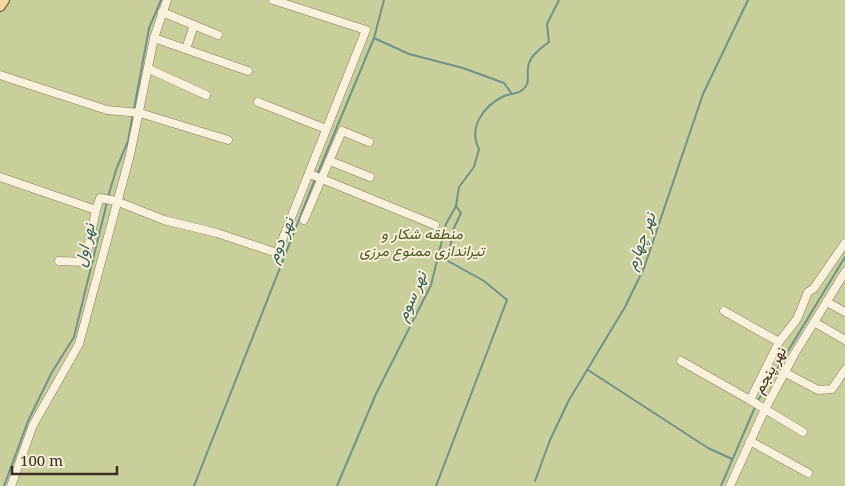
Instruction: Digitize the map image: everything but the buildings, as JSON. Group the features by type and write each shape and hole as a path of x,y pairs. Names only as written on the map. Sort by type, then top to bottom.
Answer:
{"main road":[{"path":"0,6 4,0"}],"street":[{"path":"11,486 33,426 79,344 114,200 138,113 154,38 167,0"},
{"path":"273,0 366,30 326,130 317,176 304,220"},
{"path":"162,12 218,36"},
{"path":"186,49 194,25"},
{"path":"154,38 248,72"},
{"path":"148,69 206,94"},
{"path":"0,75 107,110 138,113 228,140"},
{"path":"258,102 326,130"},
{"path":"59,260 85,262 100,198 114,200 164,220 217,233 277,253 317,176 330,161 342,131 369,142"},
{"path":"330,161 370,177"},
{"path":"317,176 435,224"},
{"path":"0,177 96,210"},
{"name":"نهر پنجم","path":"730,486 763,407 784,372 806,323 808,292 814,288 845,242"},
{"name":"نهر پنجم","path":"751,401 780,342 806,323 827,302 845,272"},
{"path":"827,302 845,312"},
{"path":"724,310 780,342"},
{"path":"806,323 845,340"},
{"path":"682,361 803,432"},
{"path":"784,372 818,390 832,389 845,370"},
{"path":"750,441 808,473"}],"green space":[{"name":"منطقه شکار و تیراندازی ممنوع مرزی","path":"0,0 845,0 845,486 0,486"}],"waterway":[{"name":"نهر اول","path":"134,109 149,28 161,0"},
{"name":"نهر دوم","path":"317,175 374,38 384,0"},
{"name":"نهر سوم","path":"337,486 376,394 431,285 446,224 456,206 459,187 474,167 479,149 475,133 479,118 496,100 523,90 528,82 530,60 549,42 547,24 559,0"},
{"name":"نهر چهارم","path":"535,481 550,440 569,400 625,307 644,268 703,94 748,0"},
{"path":"374,38 409,54 463,68 504,83 512,94"},
{"name":"نهر اول","path":"108,197 116,170 128,141 133,114"},
{"name":"نهر دوم","path":"194,486 315,179"},
{"name":"نهر اول","path":"4,486 28,421 52,372 74,337 107,202"},
{"path":"436,486 507,300 484,281 448,261 453,230 461,213 456,206"},
{"path":"757,402 845,257"},
{"path":"588,370 708,448 732,459"},
{"path":"721,486 755,407"}]}
